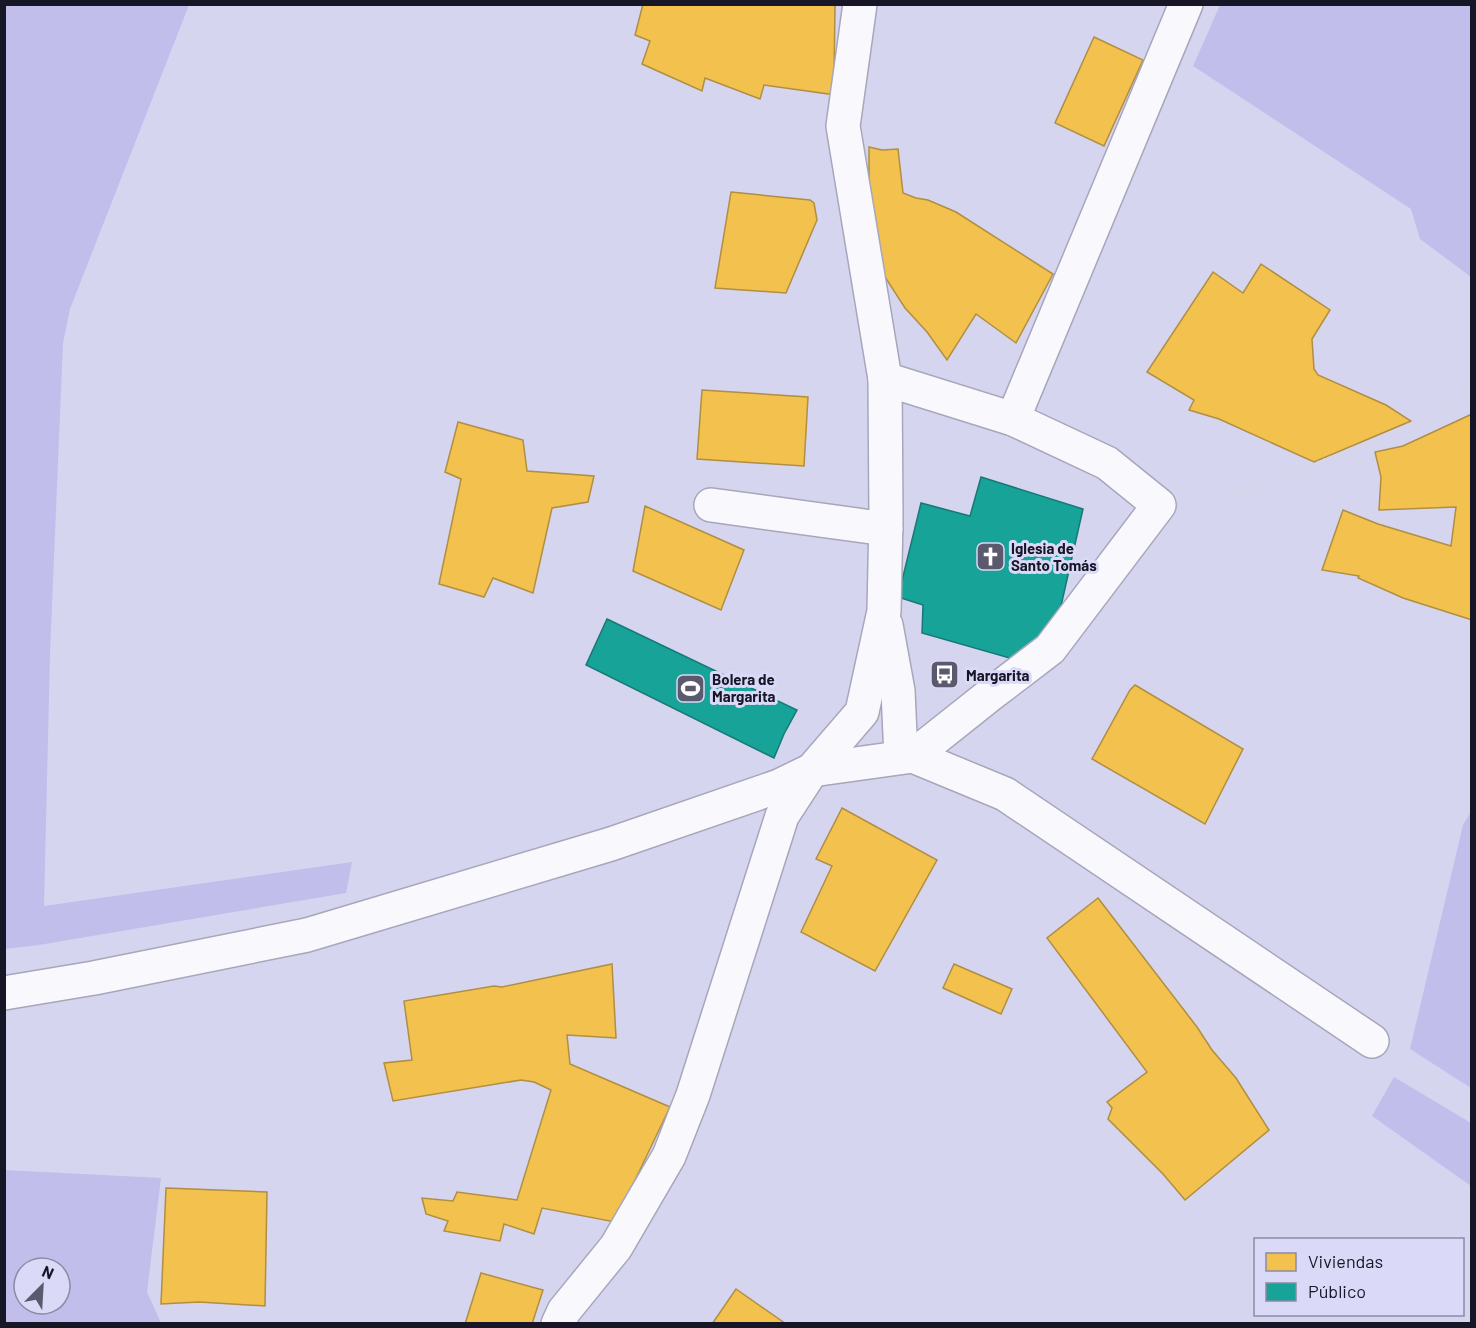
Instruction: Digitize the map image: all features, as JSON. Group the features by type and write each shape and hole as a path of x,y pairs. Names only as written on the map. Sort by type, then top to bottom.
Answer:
{"street":[{"path":"558,1323 564,1311 615,1247 669,1156 693,1095 782,816 812,770 862,712 884,611 886,529 885,379 843,126 860,4"},
{"path":"1013,419 1186,4"},
{"path":"885,379 1013,419 1107,463 1159,505 1050,649 907,757"},
{"path":"711,505 886,529"},
{"path":"884,611 907,757"},
{"path":"4,993 94,978 307,935 611,844 779,786 812,770 907,757 1005,794 1372,1041"}],"path":[{"path":"1159,505 1221,500 1378,440 1472,394"},
{"path":"1372,1041 1472,1103"}],"shaded area":[{"path":"4,5 189,5 70,309 63,343 50,654 44,906 352,862 346,893 5,949"},
{"path":"1220,5 1471,5 1471,277 1420,239 1411,209 1193,66"},
{"path":"1471,812 1471,1088 1410,1049 1463,825"},
{"path":"1394,1077 1471,1123 1471,1186 1372,1116"},
{"path":"4,1170 161,1178 147,1292 161,1323 5,1323"}],"building: Viviendas":[{"path":"643,4 830,4 835,6 834,80 836,95 764,85 760,99 705,78 702,91 642,64 650,41 635,35"},
{"path":"1094,37 1143,60 1104,146 1055,123"},
{"path":"869,147 882,150 898,149 903,193 928,200 956,212 1053,274 1016,343 976,314 947,360 927,332 905,308 885,277 878,259 869,195"},
{"path":"731,192 810,200 814,203 817,220 786,293 715,288"},
{"path":"1261,264 1330,310 1312,339 1314,369 1318,375 1386,405 1411,421 1314,462 1219,419 1189,410 1194,400 1147,372 1213,272 1243,293"},
{"path":"702,390 808,397 804,466 697,459"},
{"path":"1472,414 1472,620 1403,598 1358,578 1359,576 1322,570 1343,510 1378,524 1451,546 1456,507 1379,510 1381,477 1375,452 1403,446"},
{"path":"458,422 523,440 527,471 594,476 588,502 552,508 533,593 493,578 484,597 439,584 461,479 445,472"},
{"path":"645,506 744,550 721,610 633,571"},
{"path":"1135,685 1243,749 1205,824 1092,759 1130,690"},
{"path":"842,808 937,860 875,971 801,932 832,866 816,859"},
{"path":"1098,898 1197,1027 1212,1050 1236,1078 1269,1130 1185,1200 1163,1174 1108,1119 1112,1108 1107,1102 1147,1072 1047,938"},
{"path":"612,964 616,1038 567,1035 570,1064 670,1107 615,1222 542,1208 534,1234 504,1224 500,1241 444,1231 448,1221 426,1214 422,1198 453,1201 457,1192 517,1200 551,1090 534,1082 521,1080 393,1101 384,1063 412,1060 404,1001 494,986 502,987"},
{"path":"954,964 1012,989 1001,1014 943,988"},
{"path":"166,1188 267,1192 265,1306 199,1302 161,1304"},
{"path":"481,1273 543,1290 532,1324 465,1324"},
{"path":"736,1289 786,1324 712,1324"}],"building: Público":[{"name":"Iglesia de Santo Tomás","path":"981,477 1083,509 1056,628 1013,659 922,633 923,605 898,597 921,503 970,516"},
{"name":"Bolera de Margarita","path":"607,619 797,710 774,758 586,665"}],"place":[{"name":"Iglesia de Santo Tomás","path":"990,557"},
{"name":"Margarita","path":"945,675"},
{"name":"Bolera de Margarita","path":"691,688"}]}
